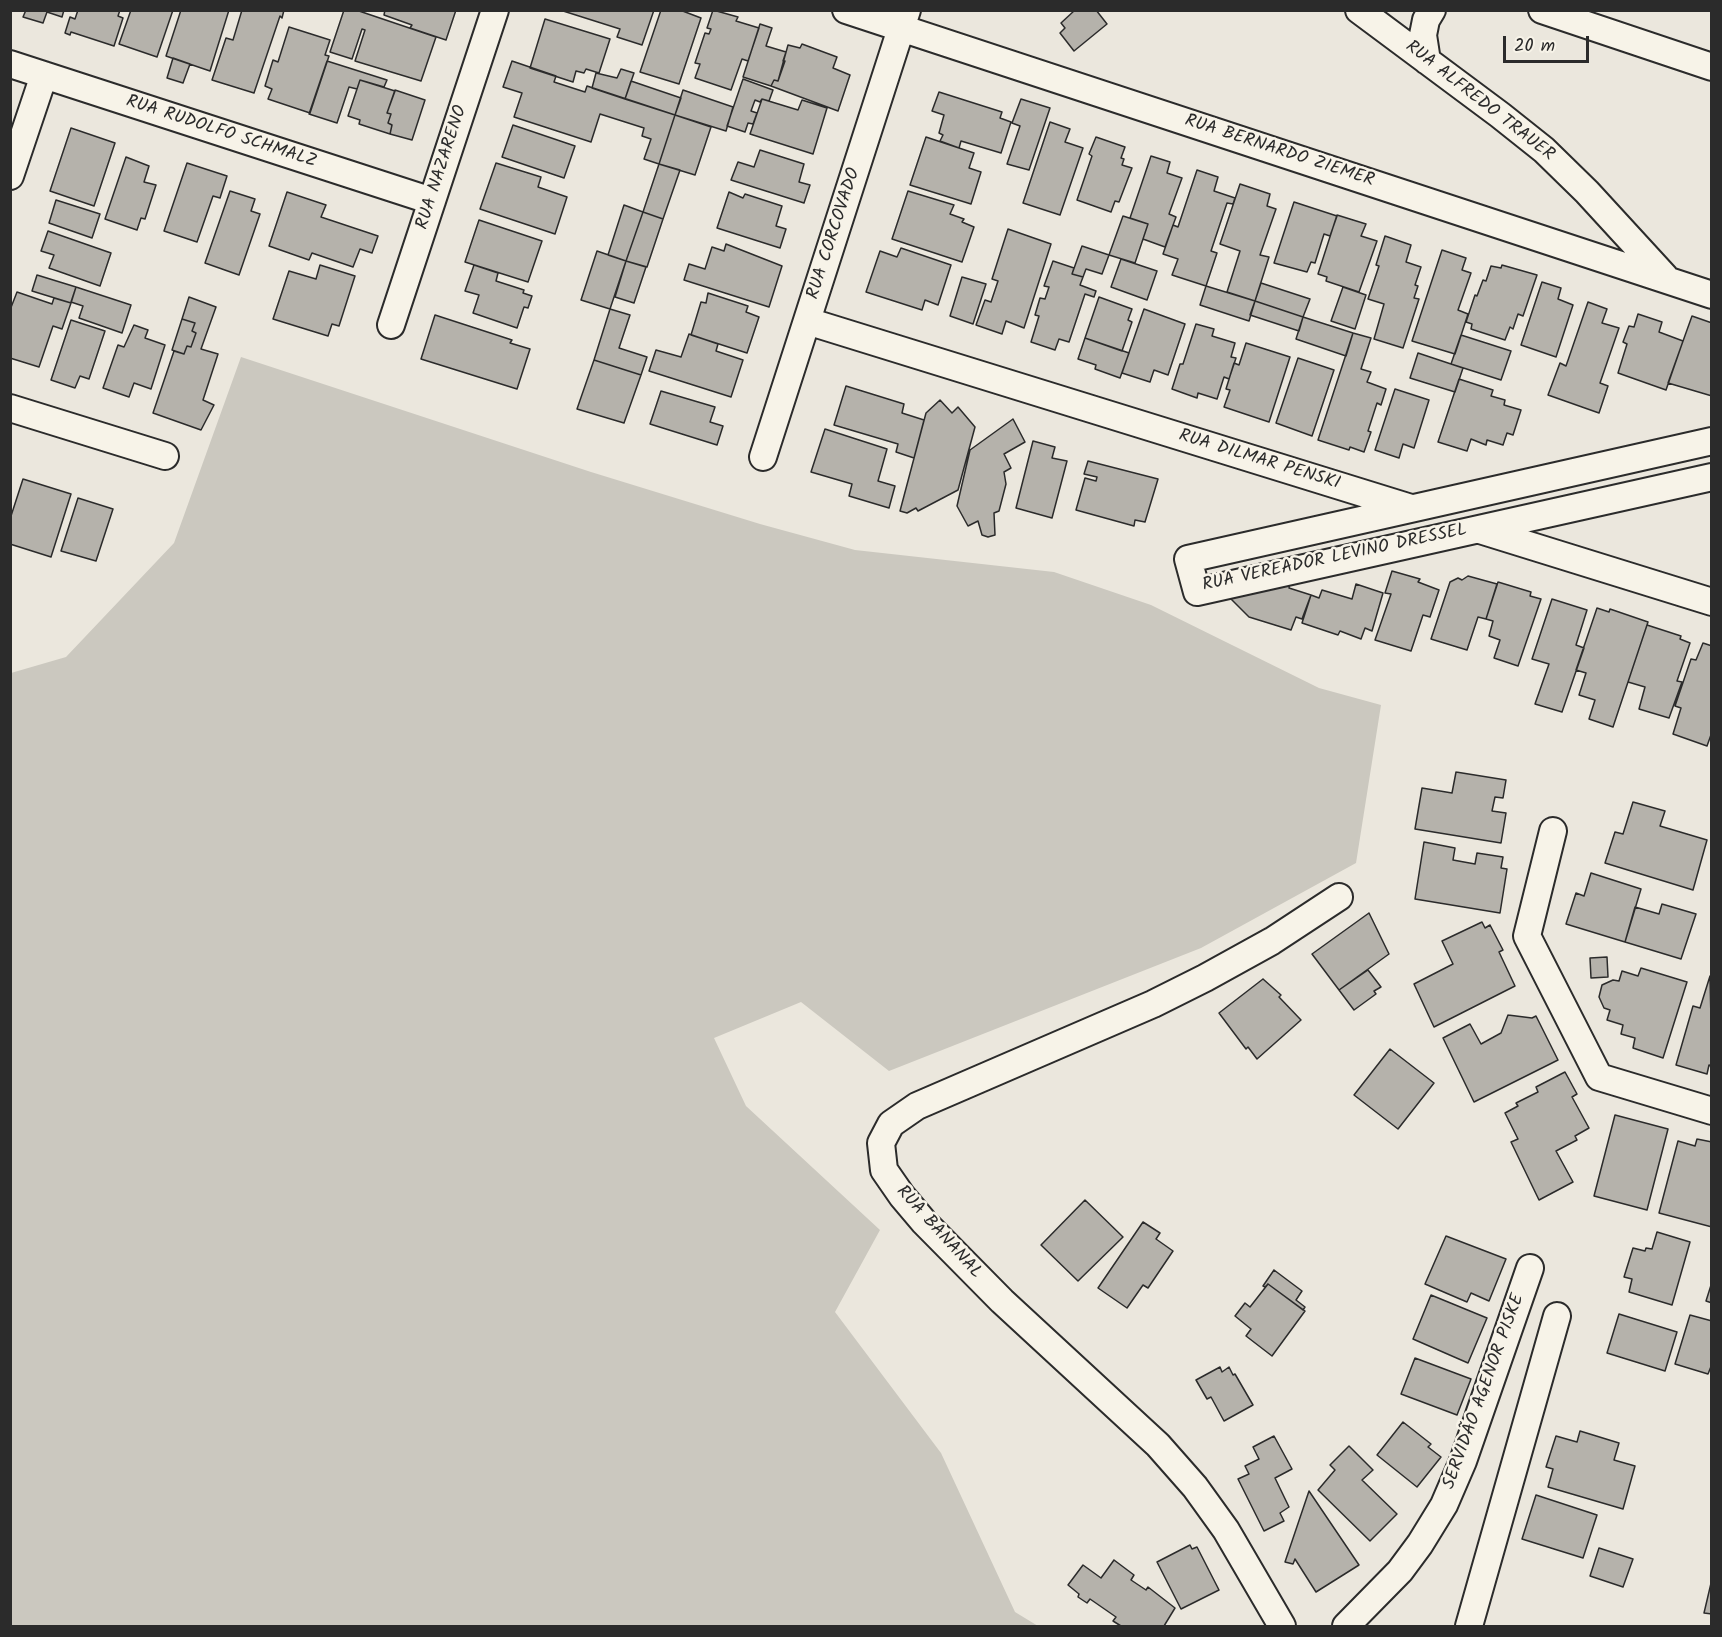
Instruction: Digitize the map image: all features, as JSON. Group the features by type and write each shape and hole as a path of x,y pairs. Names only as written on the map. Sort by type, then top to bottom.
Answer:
{"street":[{"name":"RUA NAZARENO","path":"391,325 495,10"},
{"name":"RUA BERNARDO ZIEMER","path":"846,10 904,20 1712,295"},
{"path":"1427,61 1423,35 1426,20 1432,10"},
{"path":"1542,10 1712,67"},
{"name":"RUA ALFREDO TRAUER","path":"1360,11 1544,150 1587,192 1668,280"},
{"name":"RUA CORCOVADO","path":"763,457 904,20"},
{"name":"RUA RUDOLFO SCHMALZ","path":"10,64 432,201"},
{"path":"10,176 44,75"},
{"name":"RUA DILMAR PENSKI","path":"807,321 1712,602"},
{"path":"10,408 165,456"},
{"name":"RUA VEREADOR LEVINO DRESSEL","path":"1712,441 1188,559 1197,592 1712,477"},
{"path":"1553,831 1527,936 1599,1077 1712,1111"},
{"name":"RUA BANANAL","path":"1282,1626 1226,1530 1195,1487 1150,1437 1002,1301 924,1222 884,1170 881,1143 891,1124 917,1106 1164,999 1272,940 1339,897"},
{"name":"SERVIDÃO AGENOR PISKE","path":"1346,1626 1400,1571 1444,1505 1463,1461 1530,1268"},
{"path":"1469,1626 1557,1316"}],"shaded area":[{"path":"241,357 591,472 760,524 855,550 1054,572 1151,605 1319,688 1381,705 1356,863 1201,948 889,1071 801,1002 714,1038 746,1106 880,1230 835,1312 941,1453 1015,1612 1038,1626 11,1626 11,673 66,657 174,543"}],"building":[{"path":"26,10 64,10 62,17 47,12 43,23 23,17"},
{"path":"78,10 120,10 118,16 123,18 114,46 71,32 70,35 65,33 70,17 75,19"},
{"path":"131,10 173,10 157,57 119,44"},
{"path":"181,10 229,10 210,71 166,56"},
{"path":"242,10 284,10 254,93 212,80 226,38 233,40"},
{"path":"344,10 356,10 436,37 421,81 355,61 365,30 362,29 352,59 330,52"},
{"path":"385,10 456,10 446,40 410,28 412,25 384,15"},
{"path":"560,10 654,10 642,45 617,37 620,29"},
{"path":"661,10 680,10 701,18 679,84 640,72"},
{"path":"713,10 738,17 736,21 759,28 748,61 742,59 731,90 695,78 700,64 695,63 705,33 709,34 711,29 707,28"},
{"path":"1075,10 1096,10 1107,24 1074,51 1060,33 1065,28 1061,23"},
{"path":"545,19 610,39 599,73 586,69 584,73 576,71 573,82 530,68"},
{"path":"760,24 772,28 766,46 786,52 778,81 774,80 771,86 743,77"},
{"path":"289,27 330,40 325,55 329,56 310,113 268,99 272,89 265,86 273,60 278,62"},
{"path":"802,44 837,57 833,68 850,75 838,111 771,86 774,80 778,81 788,45 800,48"},
{"path":"173,58 190,64 183,83 167,78"},
{"path":"327,61 387,80 384,87 360,80 357,89 349,87 337,123 309,114"},
{"path":"512,61 556,76 554,82 585,92 587,86 675,115 659,164 644,159 651,139 642,136 644,128 600,114 591,142 514,117 522,93 503,87"},
{"path":"621,69 634,73 625,99 592,88 596,73 617,78"},
{"path":"743,79 773,90 769,101 755,100 751,111 757,113 753,124 748,123 745,132 727,126"},
{"path":"360,80 395,91 387,113 391,114 388,123 392,125 390,134 359,124 360,120 348,116"},
{"path":"631,81 681,98 675,115 625,99"},
{"path":"395,90 425,100 412,140 390,134 392,125 388,123 391,114 387,113"},
{"path":"683,90 733,107 726,131 675,115"},
{"path":"939,92 1002,112 1000,118 1011,122 1001,153 961,141 959,148 940,141 943,135 939,133 944,115 932,111"},
{"path":"762,99 798,110 802,100 827,108 813,154 750,134"},
{"path":"1021,99 1050,108 1029,170 1007,164 1020,126 1012,123"},
{"path":"675,115 711,127 695,175 659,164"},
{"path":"1050,122 1070,129 1065,142 1083,148 1060,215 1023,203"},
{"path":"513,125 575,146 564,178 502,157"},
{"path":"71,128 115,143 94,206 50,191"},
{"path":"926,137 974,153 969,168 981,172 971,204 910,185"},
{"path":"1096,137 1125,147 1121,158 1124,159 1122,165 1132,168 1119,202 1115,201 1111,212 1077,200"},
{"path":"760,150 804,164 799,182 810,185 804,203 731,180 738,162 754,167"},
{"path":"1151,156 1170,162 1167,173 1182,178 1169,214 1176,217 1165,247 1143,239 1148,224 1130,218"},
{"path":"126,157 149,166 144,182 156,185 145,219 141,218 137,230 105,219"},
{"path":"187,163 227,176 220,198 213,196 197,242 164,231"},
{"path":"496,163 541,177 538,187 567,197 555,234 480,209"},
{"path":"659,164 680,170 663,219 643,212"},
{"path":"1197,170 1218,177 1214,191 1235,198 1233,204 1227,203 1211,251 1217,253 1206,286 1172,275 1178,259 1163,254 1173,225 1178,227"},
{"path":"1240,184 1270,194 1267,206 1276,209 1260,255 1269,257 1255,301 1227,292 1240,251 1220,244"},
{"path":"230,191 255,199 251,211 260,214 239,275 205,263"},
{"path":"908,191 954,205 950,214 964,219 962,222 974,227 962,262 892,239"},
{"path":"287,192 326,205 321,217 378,236 372,253 360,249 353,267 312,253 309,260 269,246"},
{"path":"729,192 743,198 745,194 782,206 776,226 786,229 780,248 717,228"},
{"path":"56,200 100,214 92,238 49,223"},
{"path":"1294,202 1337,216 1330,236 1324,234 1315,263 1311,262 1307,272 1274,263"},
{"path":"624,205 643,212 626,261 608,255"},
{"path":"643,212 663,219 647,267 626,261"},
{"path":"1337,215 1366,224 1361,236 1377,241 1359,292 1326,281 1327,277 1318,274"},
{"path":"1123,216 1148,224 1135,263 1109,255"},
{"path":"479,220 542,241 528,282 465,262"},
{"path":"1008,229 1051,244 1024,328 1006,321 1002,334 976,325 985,300 991,302 998,281 992,279"},
{"path":"48,231 111,253 100,286 49,268 54,255 41,251"},
{"path":"1385,236 1411,245 1406,262 1421,267 1415,285 1418,286 1414,298 1419,299 1403,348 1374,339 1384,304 1368,299 1379,266 1376,265"},
{"path":"726,244 782,266 769,307 684,280 689,264 705,269 712,247 724,251"},
{"path":"1082,246 1109,255 1102,274 1086,269 1083,277 1072,274"},
{"path":"901,248 951,265 938,305 925,300 922,310 866,292 880,251 897,257"},
{"path":"1442,250 1466,258 1462,270 1471,273 1458,310 1468,314 1455,354 1412,341"},
{"path":"597,251 626,261 610,309 581,300"},
{"path":"1121,259 1157,271 1147,300 1111,287"},
{"path":"626,261 646,267 634,303 615,297"},
{"path":"1053,261 1074,268 1072,274 1083,277 1080,285 1096,291 1094,297 1085,294 1069,342 1059,339 1055,350 1031,342 1039,316 1035,315 1040,298 1045,299 1049,287 1044,286"},
{"path":"320,265 355,276 339,326 332,324 328,336 273,319 289,271 316,279"},
{"path":"474,265 498,273 496,281 524,290 523,293 532,296 528,308 524,307 517,328 473,313 479,295 465,291"},
{"path":"1502,265 1537,275 1523,316 1518,314 1513,329 1510,327 1505,340 1471,329 1472,324 1466,322 1475,295 1477,296 1483,280 1486,281 1491,266 1501,268"},
{"path":"37,275 76,287 71,303 32,291"},
{"path":"962,277 986,284 973,324 950,316"},
{"path":"1542,282 1561,288 1558,299 1573,305 1556,357 1521,345"},
{"path":"1261,283 1310,299 1303,317 1255,301"},
{"path":"1206,286 1255,301 1249,321 1200,305"},
{"path":"76,287 131,305 122,333 79,318 83,306 71,302"},
{"path":"1343,287 1366,295 1355,329 1331,321"},
{"path":"17,292 52,304 54,298 71,303 62,329 53,326 39,367 10,358 10,310"},
{"path":"708,293 748,306 746,312 759,317 747,353 691,335 701,302 706,303"},
{"path":"189,297 216,307 201,349 218,354 203,400 214,405 201,430 153,413 174,351 184,354 187,346 191,347 196,333 192,331 195,323 182,319"},
{"path":"1099,297 1132,309 1128,320 1132,322 1122,351 1085,338"},
{"path":"1255,301 1303,317 1299,331 1250,315"},
{"path":"1588,302 1607,309 1602,323 1619,328 1600,383 1608,386 1599,413 1548,395 1560,363 1566,366"},
{"path":"610,309 630,315 619,348 647,357 641,375 594,360"},
{"path":"1144,309 1185,324 1168,375 1154,370 1150,382 1122,373"},
{"path":"1638,314 1662,322 1659,332 1683,341 1666,390 1618,373 1627,344 1623,342 1629,326 1634,327"},
{"path":"435,315 512,340 510,343 530,349 517,389 421,359"},
{"path":"1692,316 1712,323 1712,396 1668,383"},
{"path":"1303,317 1353,333 1346,356 1296,339"},
{"path":"182,319 195,323 192,331 196,333 191,347 187,346 184,354 172,350"},
{"path":"71,320 105,331 89,379 80,376 75,388 51,380"},
{"path":"1196,324 1214,329 1212,336 1235,343 1231,357 1236,358 1229,379 1224,377 1217,399 1198,393 1197,398 1172,389"},
{"path":"134,325 148,330 145,338 165,345 151,389 134,383 129,397 103,388 118,345 124,347"},
{"path":"1353,333 1371,338 1361,369 1371,372 1367,382 1386,389 1381,405 1377,403 1364,452 1350,447 1349,450 1318,440"},
{"path":"689,334 718,344 716,351 743,360 731,397 649,371 656,350 681,357"},
{"path":"1461,335 1511,351 1501,380 1451,364"},
{"path":"1085,338 1129,353 1120,378 1095,369 1096,365 1078,359"},
{"path":"1246,343 1290,357 1269,422 1224,407 1230,390 1226,389 1234,363 1239,365"},
{"path":"1418,353 1463,368 1455,392 1410,378"},
{"path":"1298,358 1334,370 1312,436 1276,423"},
{"path":"594,360 641,375 624,423 577,409"},
{"path":"1459,379 1493,390 1491,396 1505,400 1504,405 1521,410 1513,435 1507,433 1503,445 1487,440 1486,445 1471,439 1467,451 1438,442"},
{"path":"846,386 904,404 902,413 924,420 914,458 896,452 898,444 834,425"},
{"path":"1395,389 1429,400 1414,448 1403,444 1399,458 1375,450"},
{"path":"661,391 715,407 710,422 723,426 717,445 650,424"},
{"path":"940,400 952,413 958,407 975,427 958,490 918,511 916,508 907,513 900,511 926,413"},
{"path":"1013,419 1025,442 1004,454 1011,468 1004,472 1006,484 999,511 994,513 995,535 988,537 982,535 978,521 968,526 957,506 970,450"},
{"path":"825,429 887,449 878,481 895,486 889,508 849,496 852,484 811,472"},
{"path":"1033,441 1055,447 1052,458 1067,461 1052,518 1016,508"},
{"path":"1088,461 1158,479 1145,522 1135,520 1134,526 1076,510 1085,478 1096,481 1097,477 1084,474"},
{"path":"23,479 71,494 51,557 10,544 10,519"},
{"path":"78,498 113,509 96,561 61,551"},
{"path":"1392,571 1420,579 1418,582 1439,590 1430,617 1423,615 1411,651 1375,640 1391,594 1385,593"},
{"path":"1468,576 1497,584 1486,619 1478,617 1467,650 1431,639 1450,582 1458,578 1462,580"},
{"path":"1290,582 1289,588 1311,595 1302,619 1296,617 1291,630 1249,617 1227,595"},
{"path":"1498,582 1531,592 1530,596 1541,599 1518,666 1494,658 1500,640 1489,636 1493,621 1486,619"},
{"path":"1356,584 1383,593 1372,631 1365,628 1361,639 1340,631 1338,635 1302,623 1311,595 1319,598 1322,590 1352,599"},
{"path":"1552,599 1587,610 1576,645 1584,648 1562,712 1535,704 1549,664 1532,659"},
{"path":"1597,608 1609,612 1610,609 1648,622 1613,727 1589,719 1595,700 1579,695 1586,673 1576,670"},
{"path":"1647,625 1681,636 1680,639 1690,643 1677,681 1682,682 1669,718 1639,709 1645,687 1628,682"},
{"path":"1703,643 1712,646 1712,732 1707,746 1673,734 1681,708 1675,706 1691,659 1696,660"},
{"path":"1456,772 1506,780 1503,798 1495,797 1492,811 1506,813 1501,843 1415,829 1422,788 1452,793"},
{"path":"1633,802 1665,811 1660,826 1707,840 1693,890 1605,863 1615,832 1623,834"},
{"path":"1424,842 1455,848 1453,860 1475,864 1477,853 1503,857 1501,868 1507,869 1500,913 1415,899"},
{"path":"1591,873 1641,889 1625,942 1566,924 1576,893 1584,896"},
{"path":"1662,904 1696,914 1681,959 1625,942 1635,907 1659,914"},
{"path":"1369,913 1389,954 1339,990 1312,954"},
{"path":"1482,922 1485,928 1490,925 1503,950 1499,952 1515,986 1434,1027 1414,984 1453,964 1442,941"},
{"path":"1607,957 1608,977 1591,978 1590,958"},
{"path":"1641,968 1687,982 1663,1058 1633,1048 1635,1038 1621,1034 1623,1025 1607,1020 1610,1010 1604,1008 1599,997 1602,985 1613,980 1619,981 1622,971 1638,976"},
{"path":"1368,970 1381,987 1374,991 1376,994 1354,1010 1339,990"},
{"path":"1710,976 1712,1066 1709,1065 1707,1074 1676,1065 1693,1006 1700,1008"},
{"path":"1263,979 1281,995 1279,997 1301,1020 1257,1059 1248,1047 1246,1049 1219,1013"},
{"path":"1508,1015 1532,1018 1536,1016 1558,1060 1474,1102 1443,1038 1470,1024 1481,1044 1501,1033"},
{"path":"1390,1049 1434,1083 1398,1129 1354,1095"},
{"path":"1565,1072 1577,1094 1572,1097 1589,1128 1575,1136 1577,1140 1556,1151 1573,1182 1539,1200 1511,1142 1518,1139 1505,1113 1518,1106 1516,1103 1538,1092 1536,1087"},
{"path":"1615,1115 1668,1129 1647,1210 1594,1196"},
{"path":"1697,1139 1712,1142 1712,1227 1659,1213 1678,1141 1695,1146"},
{"path":"1085,1200 1123,1237 1078,1281 1041,1245"},
{"path":"1143,1222 1160,1233 1156,1239 1173,1251 1148,1288 1143,1285 1127,1308 1098,1288"},
{"path":"1657,1232 1690,1242 1672,1305 1629,1292 1632,1279 1624,1277 1633,1248 1645,1251 1646,1248 1652,1249"},
{"path":"1446,1236 1506,1259 1489,1301 1471,1293 1467,1302 1425,1284"},
{"path":"1274,1270 1302,1291 1296,1300 1305,1307 1303,1310 1268,1284 1263,1286"},
{"path":"1712,1282 1712,1303 1706,1301"},
{"path":"1268,1284 1305,1311 1272,1356 1246,1336 1251,1329 1235,1316 1245,1303 1250,1307"},
{"path":"1431,1295 1487,1318 1468,1363 1413,1339"},
{"path":"1619,1314 1677,1332 1665,1371 1607,1353"},
{"path":"1690,1315 1712,1321 1712,1364 1708,1374 1675,1364"},
{"path":"1415,1358 1471,1379 1457,1415 1401,1394"},
{"path":"1220,1367 1222,1372 1229,1367 1253,1405 1224,1421 1211,1397 1207,1399 1196,1380"},
{"path":"1403,1422 1431,1444 1428,1447 1441,1457 1417,1487 1377,1455"},
{"path":"1580,1431 1619,1443 1614,1460 1635,1466 1623,1509 1548,1487 1553,1469 1546,1467 1556,1436 1577,1442"},
{"path":"1274,1436 1292,1469 1275,1478 1289,1507 1280,1513 1284,1521 1264,1531 1238,1479 1249,1474 1245,1466 1259,1459 1253,1447"},
{"path":"1349,1446 1373,1470 1362,1480 1397,1514 1370,1541 1318,1490 1335,1470 1330,1465"},
{"path":"1309,1491 1359,1565 1316,1592 1295,1559 1293,1564 1285,1562"},
{"path":"1536,1495 1597,1515 1583,1558 1522,1539"},
{"path":"1190,1545 1192,1549 1197,1547 1219,1590 1181,1609 1157,1562"},
{"path":"1599,1548 1633,1559 1623,1587 1590,1576"},
{"path":"1114,1560 1134,1575 1131,1580 1146,1590 1148,1587 1175,1608 1164,1626 1121,1626 1113,1621 1116,1617 1090,1599 1087,1603 1078,1597 1079,1594 1068,1585 1083,1565 1101,1578"},
{"path":"1712,1579 1712,1614 1704,1613"}]}
